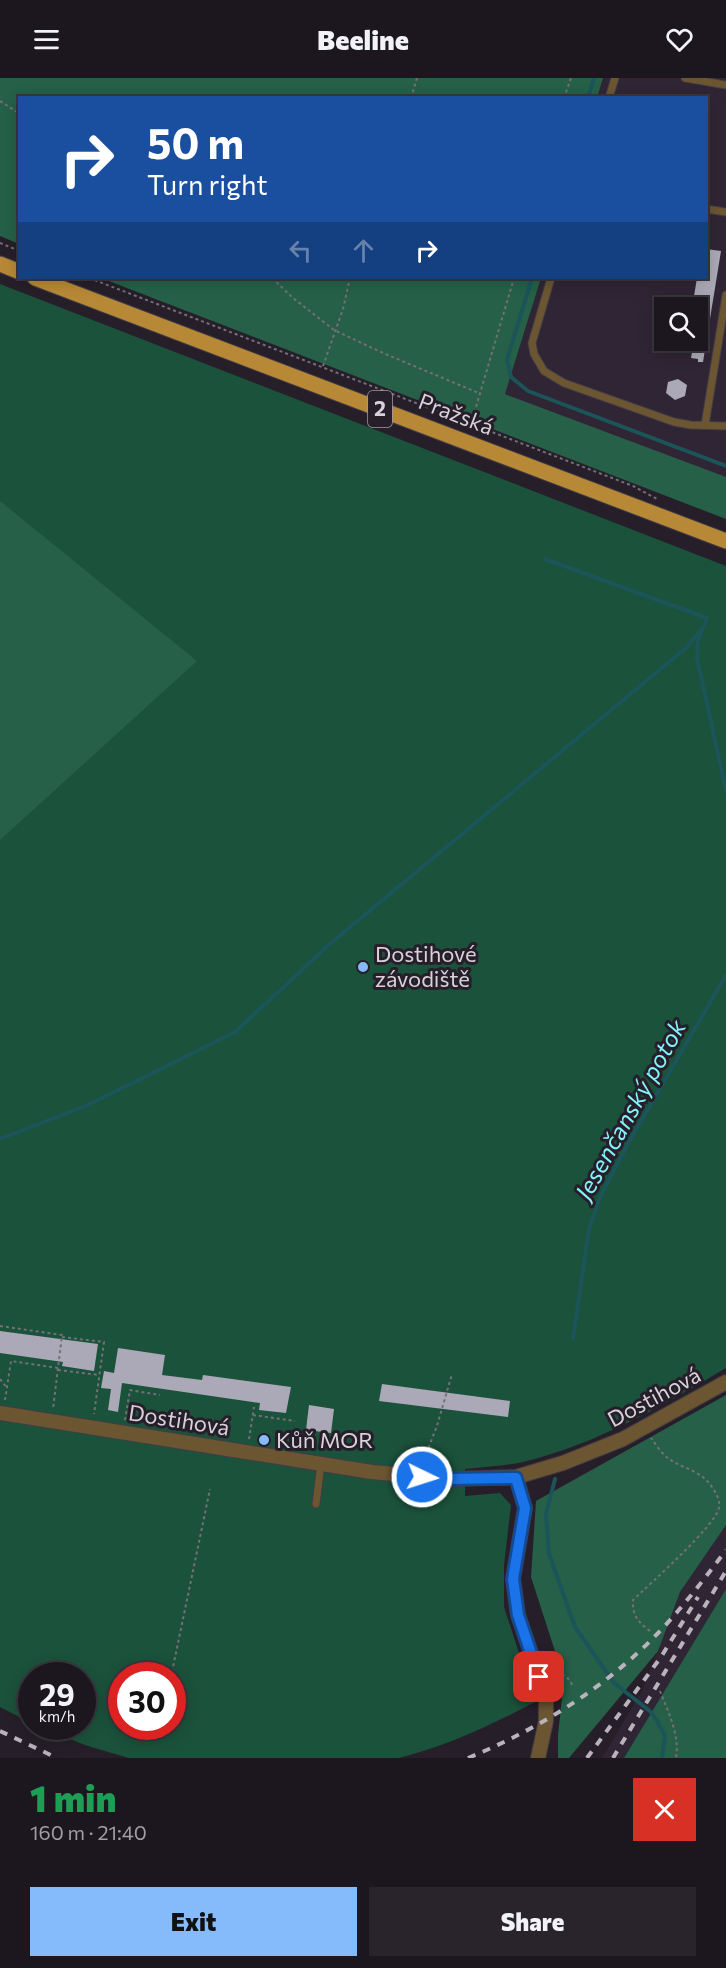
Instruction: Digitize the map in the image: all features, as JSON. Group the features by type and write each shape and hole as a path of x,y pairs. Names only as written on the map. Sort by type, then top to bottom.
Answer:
{"main road":[{"path":"0,264 18,271"},
{"name":"Pražská","path":"38,279 726,541"}],"street":[{"name":"Dostihová","path":"2,1410 321,1464 422,1477 516,1478 563,1463 623,1439 726,1382"},
{"path":"516,1478 525,1508 513,1579 518,1615 546,1697 546,1721 538,1758"}],"lane":[{"path":"610,96 615,78"},
{"path":"685,78 726,85"},
{"path":"708,209 726,212"},
{"path":"551,279 532,343 534,354 544,371 564,383 674,422 726,426"},
{"path":"705,425 726,295"},
{"path":"316,1504 321,1464"}],"path":[{"path":"412,96 417,78"},
{"path":"565,96 570,78"},
{"path":"0,101 18,113"},
{"path":"0,243 18,250"},
{"path":"92,279 633,486 662,502"},
{"path":"273,279 334,330 382,353 481,394"},
{"path":"322,367 343,309 350,279"},
{"path":"471,424 514,279"},
{"path":"0,1326 104,1342 93,1420"},
{"path":"52,1414 62,1337"},
{"path":"2,1410 11,1361 99,1375"},
{"path":"422,1477 426,1454 437,1426 452,1374"},
{"path":"0,1379 7,1388"},
{"path":"125,1426 130,1390 160,1395"},
{"path":"248,1445 254,1407"},
{"path":"253,1415 295,1421"},
{"path":"645,1428 669,1459 697,1472 709,1483 718,1496 719,1508 710,1524 698,1537 633,1600 632,1610 638,1621 650,1631"},
{"path":"174,1662 210,1489"},
{"path":"539,1677 559,1673 568,1677 573,1686"},
{"path":"660,1691 672,1722 678,1749 676,1758"}],"shaded area":[{"path":"603,78 726,78 726,478 505,394 541,279 708,279 708,96 597,96"},
{"path":"726,1525 726,1589 624,1758 602,1758 642,1691 680,1592"}],"green space":[{"path":"0,78 603,78 598,96 18,96 18,244 0,236"},
{"path":"104,279 541,279 505,394 726,477 726,519"},
{"name":"Dostihové závodiště","path":"0,284 726,566 726,1368 653,1410 577,1445 523,1462 465,1469 465,1496 500,1493 511,1505 504,1565 504,1607 535,1702 452,1741 399,1758 129,1758 72,1740 96,1740 96,1662 18,1662 18,1716 0,1707"},
{"path":"0,501 197,661 0,840"},
{"path":"726,1395 726,1525 680,1592 658,1651 569,1758 558,1758 564,1679 531,1577 536,1501"},
{"path":"726,1589 726,1758 624,1758"}],"building":[{"path":"708,249 721,251 708,331 708,297 694,297 697,279 708,279"},
{"path":"692,351 705,351 703,362 691,358"},
{"path":"678,379 687,385 685,396 675,400 666,393 668,382"},
{"path":"0,1331 98,1344 94,1371 62,1366 63,1362 0,1353"},
{"path":"118,1348 165,1355 162,1375 202,1380 203,1375 291,1387 286,1413 259,1410 260,1403 122,1383 118,1412 108,1410 111,1389 101,1388 104,1371 114,1373"},
{"path":"382,1384 510,1401 508,1417 379,1401"},
{"path":"309,1405 334,1409 331,1433 306,1430"}],"waterway":[{"name":"Jesenčanský potok","path":"589,96 594,78"},
{"name":"Jesenčanský potok","path":"532,279 507,360 511,377 528,391 726,466"},
{"name":"Jesenčanský potok","path":"545,559 707,618 698,641 697,658 726,791"},
{"path":"0,1139 88,1105 235,1032 332,942 687,647 704,626"},
{"name":"Jesenčanský potok","path":"573,1338 589,1229 601,1195 629,1142 726,975"},
{"name":"Jesenčanský potok","path":"555,1479 546,1514 549,1554 575,1627 614,1683 651,1712 657,1721 665,1736 662,1758"}],"railway":[{"path":"468,1758 547,1719 572,1704 619,1669 671,1620 726,1550"},
{"path":"613,1758 726,1571"},
{"path":"587,1758 661,1657 698,1597"},
{"path":"0,1731 57,1758"}],"place":[{"name":"Dostihové závodiště","path":"363,967"},
{"name":"Kůň MOR","path":"264,1440"}],"route":[{"path":"422,1477 516,1478 525,1508 513,1579 518,1615 539,1677"}]}
